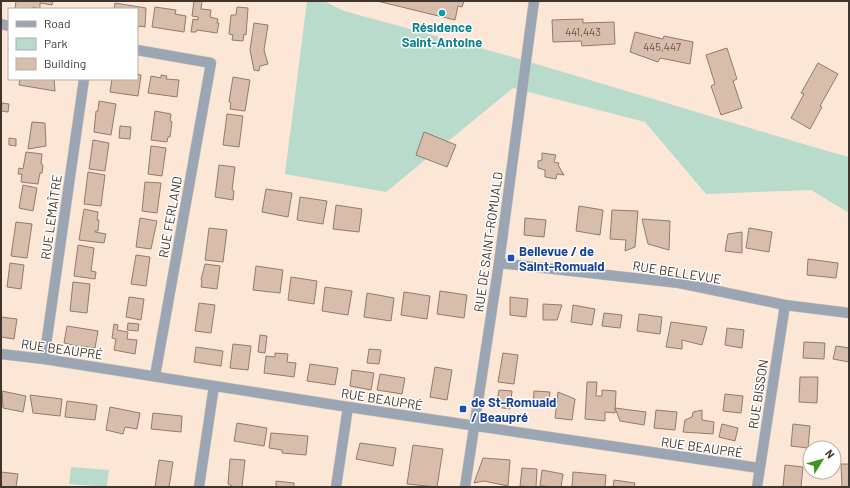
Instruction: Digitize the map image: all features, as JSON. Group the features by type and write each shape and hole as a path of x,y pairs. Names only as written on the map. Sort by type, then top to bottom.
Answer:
{"street":[{"name":"RUE DE SAINT-ROMUALD","path":"465,487 499,263 534,1"},
{"name":"RUE FERLAND","path":"138,50 211,63 155,376"},
{"name":"RUE LEMAÎTRE","path":"44,359 84,80"},
{"name":"RUE BELLEVUE","path":"499,263 679,283 786,305 849,314"},
{"name":"RUE BISSON","path":"757,487 786,305"},
{"name":"RUE BEAUPRÉ","path":"1,354 44,359 348,407 759,468"},
{"path":"199,487 214,386"},
{"path":"336,487 348,407"}],"green space":[{"path":"307,1 324,1 344,11 513,57 849,157 849,213 811,190 706,194 645,122 513,88 386,192 285,174"},
{"path":"71,467 109,470 107,487 69,484"}],"building":[{"path":"16,1 53,1 52,5 40,3 40,8 15,8"},
{"path":"194,1 202,1 201,9 211,10 210,17 218,19 217,23 219,23 217,33 197,30 196,32 191,32 193,19 198,20 198,17 192,16"},
{"name":"Résidence Saint-Antoine","path":"377,1 464,1 462,7 458,6 455,20"},
{"path":"115,3 146,8 145,27 139,26 138,28 138,8 114,8"},
{"path":"155,7 176,10 175,14 186,16 184,32 152,27"},
{"path":"237,7 248,8 246,35 244,34 243,41 232,40 233,35 229,34 231,15 236,15"},
{"path":"583,19 583,23 614,22 615,44 582,46 581,41 553,42 552,20"},
{"path":"254,23 268,25 264,50 268,64 260,66 259,71 254,70 250,50"},
{"path":"635,32 663,39 664,36 693,42 690,64 660,58 658,62 630,52"},
{"path":"727,48 737,79 733,81 742,108 721,115 711,86 715,84 706,55"},
{"path":"818,63 838,74 820,106 822,107 810,129 791,118 804,94 801,93"},
{"path":"138,74 141,75 138,96 110,92 112,80 138,80"},
{"path":"161,75 167,76 166,79 179,80 177,97 148,93 151,76 161,78"},
{"path":"233,77 250,80 245,111 230,109 231,103 229,102"},
{"path":"20,80 54,80 55,91 19,85"},
{"path":"99,101 116,104 111,135 94,132 96,111 98,111"},
{"path":"2,103 9,104 8,112 1,111"},
{"path":"155,111 171,114 170,121 172,122 170,137 168,137 167,142 151,140"},
{"path":"227,114 243,116 239,147 223,145"},
{"path":"32,122 45,123 46,146 28,149"},
{"path":"120,126 131,127 130,139 119,138"},
{"path":"424,132 456,145 447,167 416,155"},
{"path":"9,138 16,139 16,146 9,145"},
{"path":"93,140 109,143 105,171 89,169"},
{"path":"151,146 166,148 162,176 148,174"},
{"path":"26,152 42,154 42,173 40,173 38,184 21,182 22,174 18,174 19,168 23,169"},
{"path":"542,153 556,155 554,162 559,163 558,165 564,175 557,174 556,179 545,177 545,170 538,168 538,161 542,160"},
{"path":"219,165 235,167 232,190 234,191 233,200 215,197"},
{"path":"88,172 105,175 101,206 84,204"},
{"path":"145,182 161,183 157,213 142,211"},
{"path":"23,185 37,188 33,211 19,208"},
{"path":"266,189 292,193 288,217 262,212"},
{"path":"300,197 327,201 323,224 297,220"},
{"path":"336,205 362,209 359,232 333,229"},
{"path":"579,206 603,210 600,235 576,231"},
{"path":"84,209 98,212 98,231 95,232 106,234 104,243 79,240"},
{"path":"612,210 638,211 635,247 625,251 626,240 610,239"},
{"path":"140,218 157,221 151,249 136,247"},
{"path":"525,218 546,220 544,237 524,235"},
{"path":"642,219 670,221 669,250 648,244"},
{"path":"16,222 32,224 27,258 11,256"},
{"path":"209,228 227,230 223,262 205,260"},
{"path":"749,228 772,232 769,252 746,248"},
{"path":"742,232 742,253 725,251 728,234"},
{"path":"78,245 94,248 91,271 96,272 95,279 74,276"},
{"path":"136,255 150,257 146,286 131,284"},
{"path":"808,259 838,263 836,278 807,275"},
{"path":"10,263 24,265 21,289 7,287"},
{"path":"205,264 220,266 217,289 201,287"},
{"path":"256,266 283,270 280,293 253,290"},
{"path":"291,277 317,281 314,304 288,300"},
{"path":"73,282 90,284 87,313 70,311"},
{"path":"325,287 352,291 348,315 322,311"},
{"path":"440,291 467,295 464,318 437,314"},
{"path":"404,292 430,296 427,319 401,315"},
{"path":"367,293 394,298 391,321 364,317"},
{"path":"129,297 144,299 141,320 126,317"},
{"path":"510,297 528,299 526,317 510,315"},
{"path":"199,303 215,305 211,333 195,331"},
{"path":"543,304 562,305 557,320 543,320"},
{"path":"573,305 595,309 592,325 571,322"},
{"path":"604,313 622,315 620,328 602,326"},
{"path":"639,314 662,317 660,334 637,331"},
{"path":"1,317 17,319 14,339 1,337"},
{"path":"671,322 707,327 702,345 682,340 682,349 666,347"},
{"path":"128,323 139,324 138,331 127,330"},
{"path":"114,324 118,325 117,330 128,332 127,339 137,340 135,354 114,350 116,339 112,338"},
{"path":"67,326 98,331 95,348 81,347 64,343"},
{"path":"727,328 744,330 742,348 725,345"},
{"path":"260,335 267,336 265,353 258,352"},
{"path":"804,342 825,343 824,359 803,358"},
{"path":"233,344 251,346 248,370 230,368"},
{"path":"836,346 849,348 849,362 833,359"},
{"path":"196,347 223,351 221,366 194,362"},
{"path":"369,349 381,350 379,364 367,363"},
{"path":"275,353 288,354 287,362 296,363 294,377 264,373 266,356 275,357"},
{"path":"503,353 518,355 514,384 498,382"},
{"path":"310,364 338,368 335,385 307,381"},
{"path":"435,367 452,370 447,400 430,397"},
{"path":"352,370 374,373 371,390 350,386"},
{"path":"380,374 405,378 402,394 377,390"},
{"path":"800,377 818,377 817,403 799,402"},
{"path":"587,382 597,382 596,396 602,396 602,390 616,391 615,413 605,412 605,421 585,419"},
{"path":"499,390 512,391 510,409 496,407"},
{"path":"2,391 26,396 23,412 3,408"},
{"path":"534,391 550,392 548,408 533,406"},
{"path":"558,392 575,399 572,420 555,418"},
{"path":"725,394 743,396 741,413 723,411"},
{"path":"30,395 62,399 60,416 33,413"},
{"path":"67,401 97,405 95,420 65,417"},
{"path":"110,407 140,413 137,429 125,427 123,434 106,430"},
{"path":"615,408 646,412 644,425 620,421"},
{"path":"656,410 677,412 675,430 654,428"},
{"path":"702,410 702,420 714,422 713,434 683,432 685,420 692,417 693,412"},
{"path":"153,413 182,416 181,432 151,429"},
{"path":"237,423 267,428 264,446 234,441"},
{"path":"722,424 738,428 735,441 719,437"},
{"path":"793,424 810,426 809,440 802,440 802,447 791,446"},
{"path":"271,433 308,436 306,455 282,453 282,450 269,448"},
{"path":"360,443 396,448 393,466 356,459"},
{"path":"413,445 443,449 437,487 407,484"},
{"path":"483,458 510,460 508,486 484,481 474,483"},
{"path":"230,459 245,460 242,487 234,487 228,484"},
{"path":"159,460 173,462 169,487 155,487"},
{"path":"842,464 849,464 849,487 842,487"},
{"path":"785,465 802,467 801,487 783,487"},
{"path":"522,468 537,469 536,487 520,486"},
{"path":"542,470 563,474 561,487 540,486"},
{"path":"1,472 18,474 16,487 1,487"},
{"path":"573,472 606,475 605,487 572,487"},
{"path":"614,480 635,483 634,487 613,487"},
{"path":"276,481 294,483 294,487 276,487"}],"place":[{"name":"Résidence Saint-Antoine","path":"442,13"},
{"name":"Bellevue / de Saint-Romuald","path":"511,258"},
{"name":"de St-Romuald / Beaupré","path":"463,409"}]}
